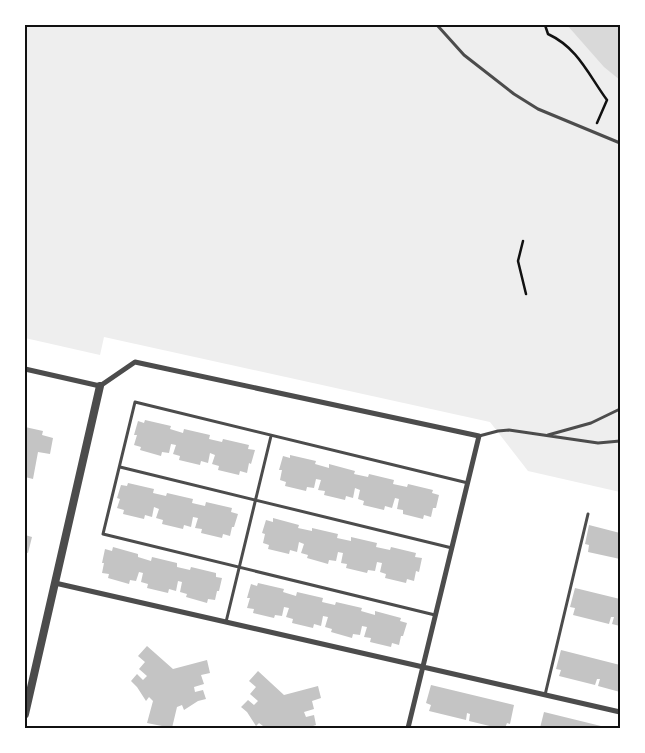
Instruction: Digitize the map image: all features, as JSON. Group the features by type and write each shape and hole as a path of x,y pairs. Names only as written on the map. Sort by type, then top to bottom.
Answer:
{"street":[{"path":"25,714 100,386 136,362 479,436 408,728"},
{"path":"25,369 100,386"},
{"path":"55,582 620,712"}],"lane":[{"path":"437,25 464,55 514,94 538,109 620,144"},
{"path":"436,616 103,534 135,402 468,483"},
{"path":"547,435 591,423 620,408"},
{"path":"479,436 509,430 598,443 620,441"},
{"path":"226,622 272,436"},
{"path":"120,467 452,548"},
{"path":"545,695 588,514"}],"path":[{"path":"545,25 548,34 561,40 577,55 608,100 592,132"},
{"path":"523,241 518,261 526,294"}],"shaded area":[{"path":"25,25 620,25 620,492 528,471 490,422 104,337 100,355 25,338"},
{"path":"567,25 620,25 620,80 604,67"}],"building":[{"path":"145,420 171,426 170,429 183,433 184,429 210,435 209,439 222,442 223,439 249,445 248,449 255,450 247,473 240,471 239,475 218,470 219,466 212,464 215,455 210,453 208,463 201,461 200,465 179,460 180,456 173,454 176,445 171,444 169,453 162,452 161,456 140,450 141,447 134,445 137,435 134,435 138,421 144,423"},
{"path":"25,427 43,431 42,435 53,438 50,454 38,452 33,479 25,477"},
{"path":"290,455 316,461 315,464 329,468 329,464 355,471 354,474 368,477 369,474 394,480 393,484 407,487 408,484 433,490 432,493 439,495 436,508 433,508 431,517 424,515 423,519 403,514 403,510 397,509 399,499 395,498 392,508 385,506 384,510 363,505 364,501 358,499 360,490 355,488 353,498 346,496 345,500 324,495 325,491 318,490 321,480 316,479 314,488 307,487 306,491 285,486 286,482 280,480 282,470 279,470 283,456 290,458"},
{"path":"128,483 154,489 153,493 166,496 167,493 193,499 192,503 205,506 206,502 232,508 231,512 238,514 230,536 223,534 222,538 201,533 202,529 195,528 198,518 193,517 191,527 184,525 183,529 162,524 163,520 156,518 159,509 154,507 152,517 145,515 144,519 123,514 124,510 117,508 120,499 117,498 121,485 127,486"},
{"path":"273,518 299,525 298,528 312,531 312,528 338,534 337,538 351,541 351,537 377,543 376,547 390,550 391,547 416,553 415,557 422,558 419,572 416,571 414,581 407,579 406,583 385,578 386,574 380,572 382,563 377,562 375,571 368,570 367,573 346,568 347,564 341,563 343,553 338,552 336,561 329,560 328,564 307,558 308,555 301,553 304,544 299,542 297,552 290,550 289,554 268,549 269,545 263,543 265,534 262,533 266,520 273,522"},
{"path":"589,525 620,533 620,559 588,552 589,545 585,544"},
{"path":"25,535 32,537 28,553 25,552"},
{"path":"113,547 138,554 138,557 151,561 152,557 177,563 177,567 190,570 191,567 216,573 216,577 222,578 215,600 208,599 207,603 186,597 187,594 180,592 182,582 178,581 176,591 169,589 168,593 147,588 148,584 141,582 143,573 139,572 136,581 130,580 129,584 108,578 109,574 102,573 104,563 102,563 105,549 112,551"},
{"path":"258,583 284,589 283,592 296,596 297,592 323,598 322,602 335,605 336,602 362,608 361,611 375,615 375,611 401,618 400,621 407,623 403,636 401,636 399,645 392,643 391,647 370,642 371,638 364,637 367,627 362,626 360,635 353,634 352,638 331,632 332,629 325,627 328,617 323,616 321,626 314,624 313,628 292,623 293,619 286,617 289,608 284,607 282,616 275,615 274,618 253,613 254,609 247,608 250,598 247,598 251,584 257,586"},
{"path":"575,588 620,599 620,626 612,624 614,617 611,617 609,624 573,615 575,608 570,607"},
{"path":"147,646 173,669 207,660 210,673 201,675 204,684 194,687 195,692 203,690 206,699 198,701 184,710 182,705 177,707 172,728 147,723 153,701 149,697 146,701 131,681 137,674 143,680 147,676 139,669 145,662 138,656"},
{"path":"561,650 620,665 620,692 598,686 600,679 597,679 595,685 559,676 561,670 556,669"},
{"path":"258,671 284,695 318,686 321,698 312,701 314,709 304,712 306,717 314,715 316,725 307,728 263,728 259,723 256,726 247,712 241,707 248,700 254,705 258,701 250,694 256,687 249,681"},
{"path":"431,685 514,705 510,724 507,723 505,728 498,728 469,721 470,714 467,713 466,720 429,711 431,705 426,703"},
{"path":"544,712 605,727 605,728 540,728"}]}
